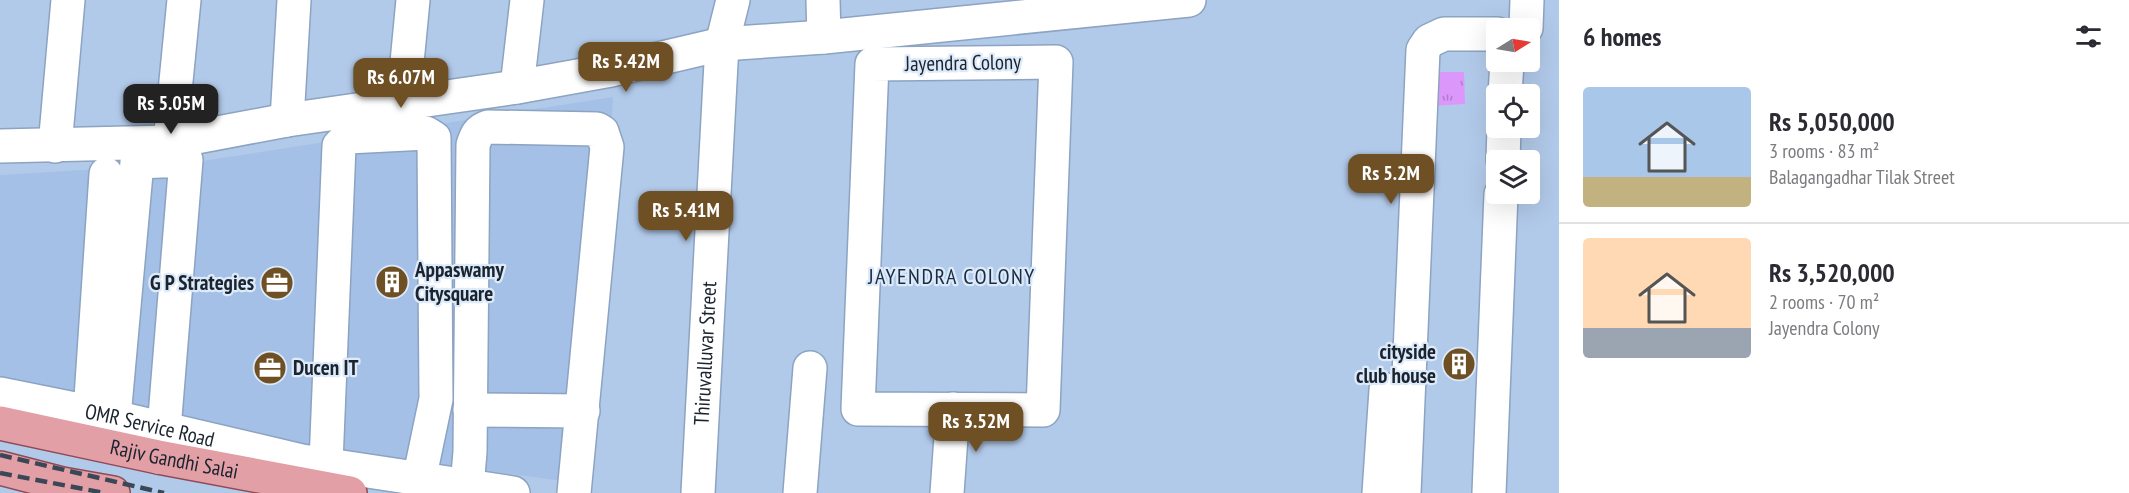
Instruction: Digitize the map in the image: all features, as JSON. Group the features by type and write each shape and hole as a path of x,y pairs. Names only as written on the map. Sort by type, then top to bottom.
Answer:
{"main road":[{"name":"Rajiv Gandhi Salai","path":"0,423 161,443 350,493"},
{"path":"0,468 62,484 114,493"}],"street":[{"path":"54,146 68,0"},
{"path":"170,142 184,0"},
{"path":"287,120 294,0"},
{"path":"403,104 413,0"},
{"path":"517,87 527,0"},
{"name":"Thiruvalluvar Street","path":"699,493 722,44 733,0"},
{"path":"823,0 824,37"},
{"path":"0,146 170,142 287,120 517,87 611,70 722,44 824,37 997,9 1189,0"},
{"path":"1526,18 1527,0"},
{"path":"1404,493 1423,50 1429,40 1444,34 1486,34"},
{"name":"Jayendra Colony","path":"1056,62 1043,411 953,409 858,409 872,64 1056,62"},
{"path":"467,486 473,146 476,136 481,129 488,127 597,129 603,132 607,147 574,493"},
{"path":"326,463 339,146 348,137 426,133 434,138 436,399 419,480"},
{"path":"102,415 137,162 186,160 161,443"},
{"path":"102,415 106,174"},
{"path":"1489,493 1501,204"},
{"path":"1510,493 1520,204"},
{"path":"1379,493 1394,277"},
{"path":"800,493 810,368"},
{"name":"OMR Service Road","path":"0,394 102,415 161,443 326,463 419,480 513,493"},
{"path":"947,493 953,409"},
{"path":"470,410 583,411"}],"shaded area":[{"path":"613,97 591,485 170,427 0,378 0,175 183,164"}],"green space":[{"path":"1431,72 1464,72 1465,104 1431,106"}],"railway":[{"path":"0,455 164,493"},
{"path":"0,473 105,493"}],"place":[{"name":"Appaswamy Citysquare","path":"392,282"},
{"name":"G P Strategies","path":"277,283"},
{"name":"cityside club house","path":"1459,364"},
{"name":"Ducen IT","path":"270,368"}],"district":[{"name":"JAYENDRA COLONY","path":"952,276"}]}
